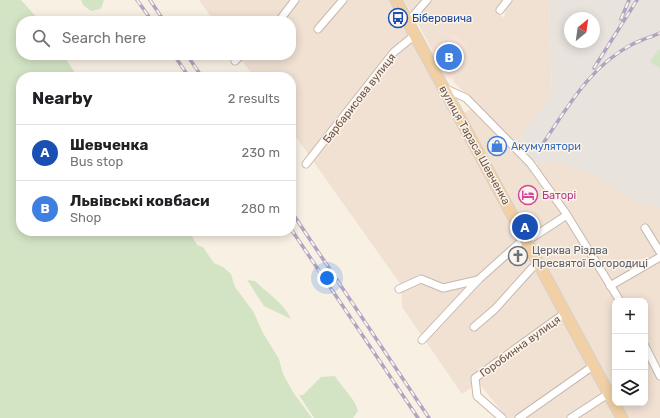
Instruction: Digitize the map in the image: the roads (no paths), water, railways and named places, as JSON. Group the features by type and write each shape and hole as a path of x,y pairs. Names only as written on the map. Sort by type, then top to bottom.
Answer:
{"main road":[{"name":"вулиця Тараса Шевченка","path":"396,0 622,418"}],"street":[{"path":"283,16 295,0"},
{"path":"318,28 344,0"},
{"path":"406,20 413,16 427,0"},
{"path":"500,10 508,0"},
{"name":"Барбарисова вулиця","path":"306,164 394,52 415,35"},
{"path":"443,87 466,98 530,163 567,215 618,298"},
{"path":"422,340 478,280 526,240 567,215"},
{"path":"645,228 660,252"},
{"path":"610,286 660,258"},
{"path":"474,326 495,309 532,268 539,264"},
{"path":"399,289 421,279 444,288 478,280"},
{"name":"Горобинна вулиця","path":"502,418 477,396 475,378 565,313"},
{"path":"648,352 660,376"},
{"path":"519,418 593,366"},
{"path":"571,418 608,394"}],"railway":[{"path":"137,0 148,16"},
{"path":"150,0 161,16"},
{"path":"621,19 629,0"},
{"path":"594,68 637,0"},
{"path":"540,148 580,90 603,65 616,54 631,45 660,33"},
{"path":"177,60 186,72"},
{"path":"190,60 199,72"},
{"path":"296,218 429,418"},
{"path":"296,236 418,418"}],"place":[{"name":"Біберовича","path":"398,18"},
{"name":"Львівські ковбаси","path":"449,57"},
{"name":"Акумулятори","path":"497,146"},
{"name":"Баторі","path":"528,195"},
{"name":"Шевченка","path":"525,227"},
{"name":"Церква Різдва Пресвятої Богородиці","path":"518,256"}]}
